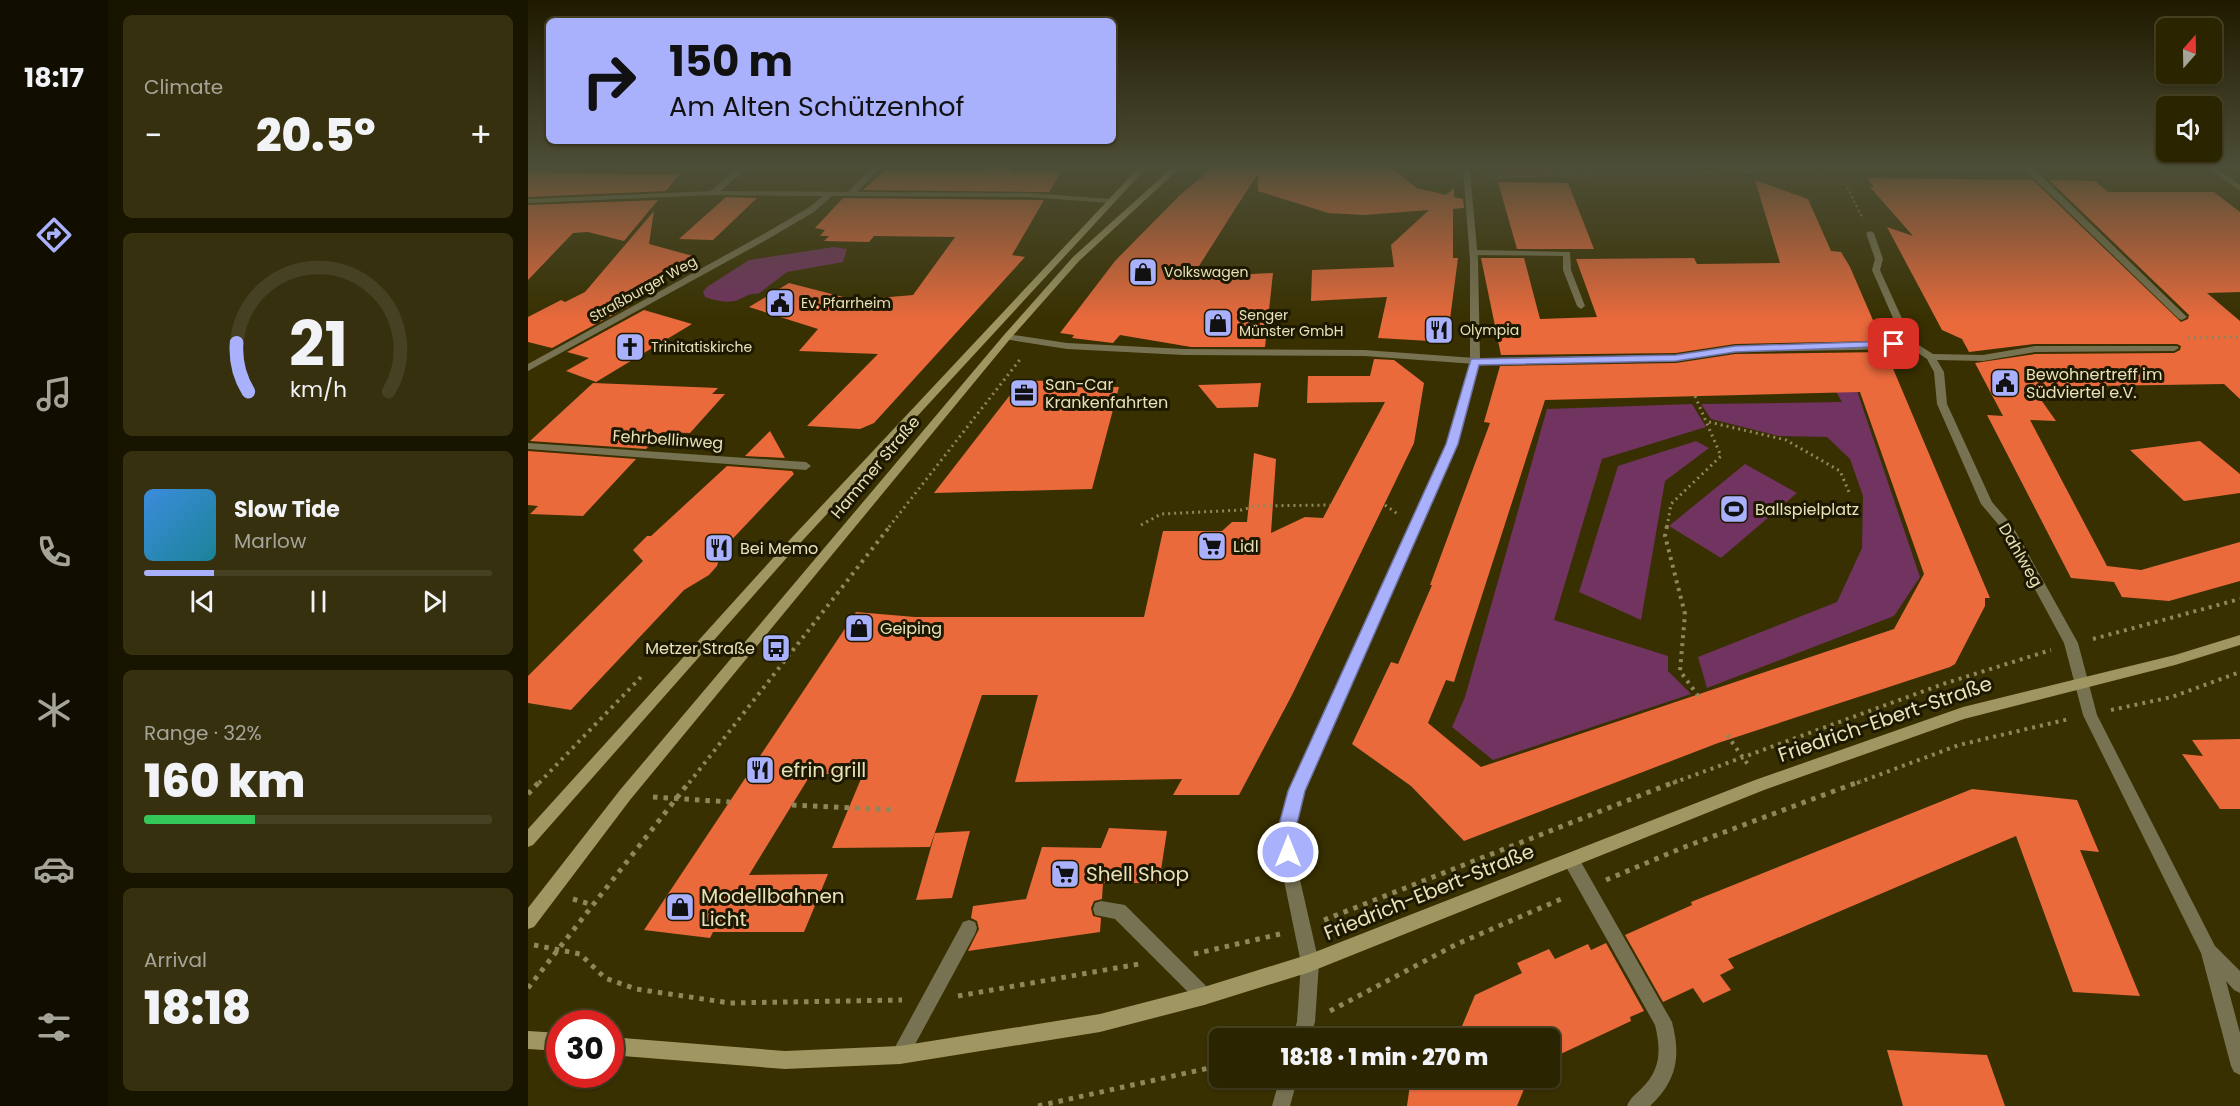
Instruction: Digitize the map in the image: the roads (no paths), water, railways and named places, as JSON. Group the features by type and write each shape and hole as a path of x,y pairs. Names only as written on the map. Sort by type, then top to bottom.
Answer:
{"main road":[{"name":"Hammer Straße","path":"528,840 787,550 1095,218"},
{"name":"Hammer Straße","path":"528,921 625,795 1007,337 1083,252 1121,218"},
{"name":"Friedrich-Ebert-Straße","path":"624,1047 785,1060 900,1055 1100,1023 1204,996 1310,963 1760,785 1963,713 2175,660 2240,640"},
{"path":"528,1040 546,1041"}],"street":[{"name":"Straßburger Weg","path":"528,368 798,218"},
{"path":"1304,1028 1310,963 1286,832 1296,791 1452,444 1475,362 1473,218"},
{"path":"2079,218 2182,317"},
{"path":"1870,233 1879,260 1876,270 1905,334 1914,346 1931,357 1983,358 2035,349 2174,348"},
{"path":"1474,254 1567,254 1567,270 1581,306"},
{"path":"1007,337 1067,346 1184,352 1364,353 1475,362 1676,358 1735,349 1914,346"},
{"name":"Dahlweg","path":"1931,357 1939,372 1942,404 1987,504 2008,528 2071,644 2090,715 2209,951 2240,1066"},
{"name":"Fehrbellinweg","path":"528,446 806,466"},
{"path":"1571,860 1663,1022 1669,1042 1668,1062 1657,1089 1636,1106"},
{"path":"1101,909 1119,911 1204,996"},
{"path":"900,1055 969,928"},
{"name":"Dahlweg","path":"2209,951 2240,984"},
{"path":"1281,1106 1286,1088"}],"place":[{"name":"Volkswagen","path":"1143,272"},
{"name":"Ev. Pfarrheim","path":"780,303"},
{"name":"Senger Münster GmbH","path":"1218,323"},
{"name":"Olympia","path":"1439,330"},
{"name":"Trinitatiskirche","path":"630,347"},
{"name":"Bewohnertreff im Südviertel e.V.","path":"2005,383"},
{"name":"San-Car Krankenfahrten","path":"1024,393"},
{"name":"Ballspielplatz","path":"1734,509"},
{"name":"Lidl","path":"1212,546"},
{"name":"Bei Memo","path":"719,548"},
{"name":"Geiping","path":"859,628"},
{"name":"Metzer Straße","path":"776,648"},
{"name":"efrin grill","path":"760,770"},
{"name":"Shell Shop","path":"1065,874"},
{"name":"Modellbahnen Licht","path":"680,907"}]}
